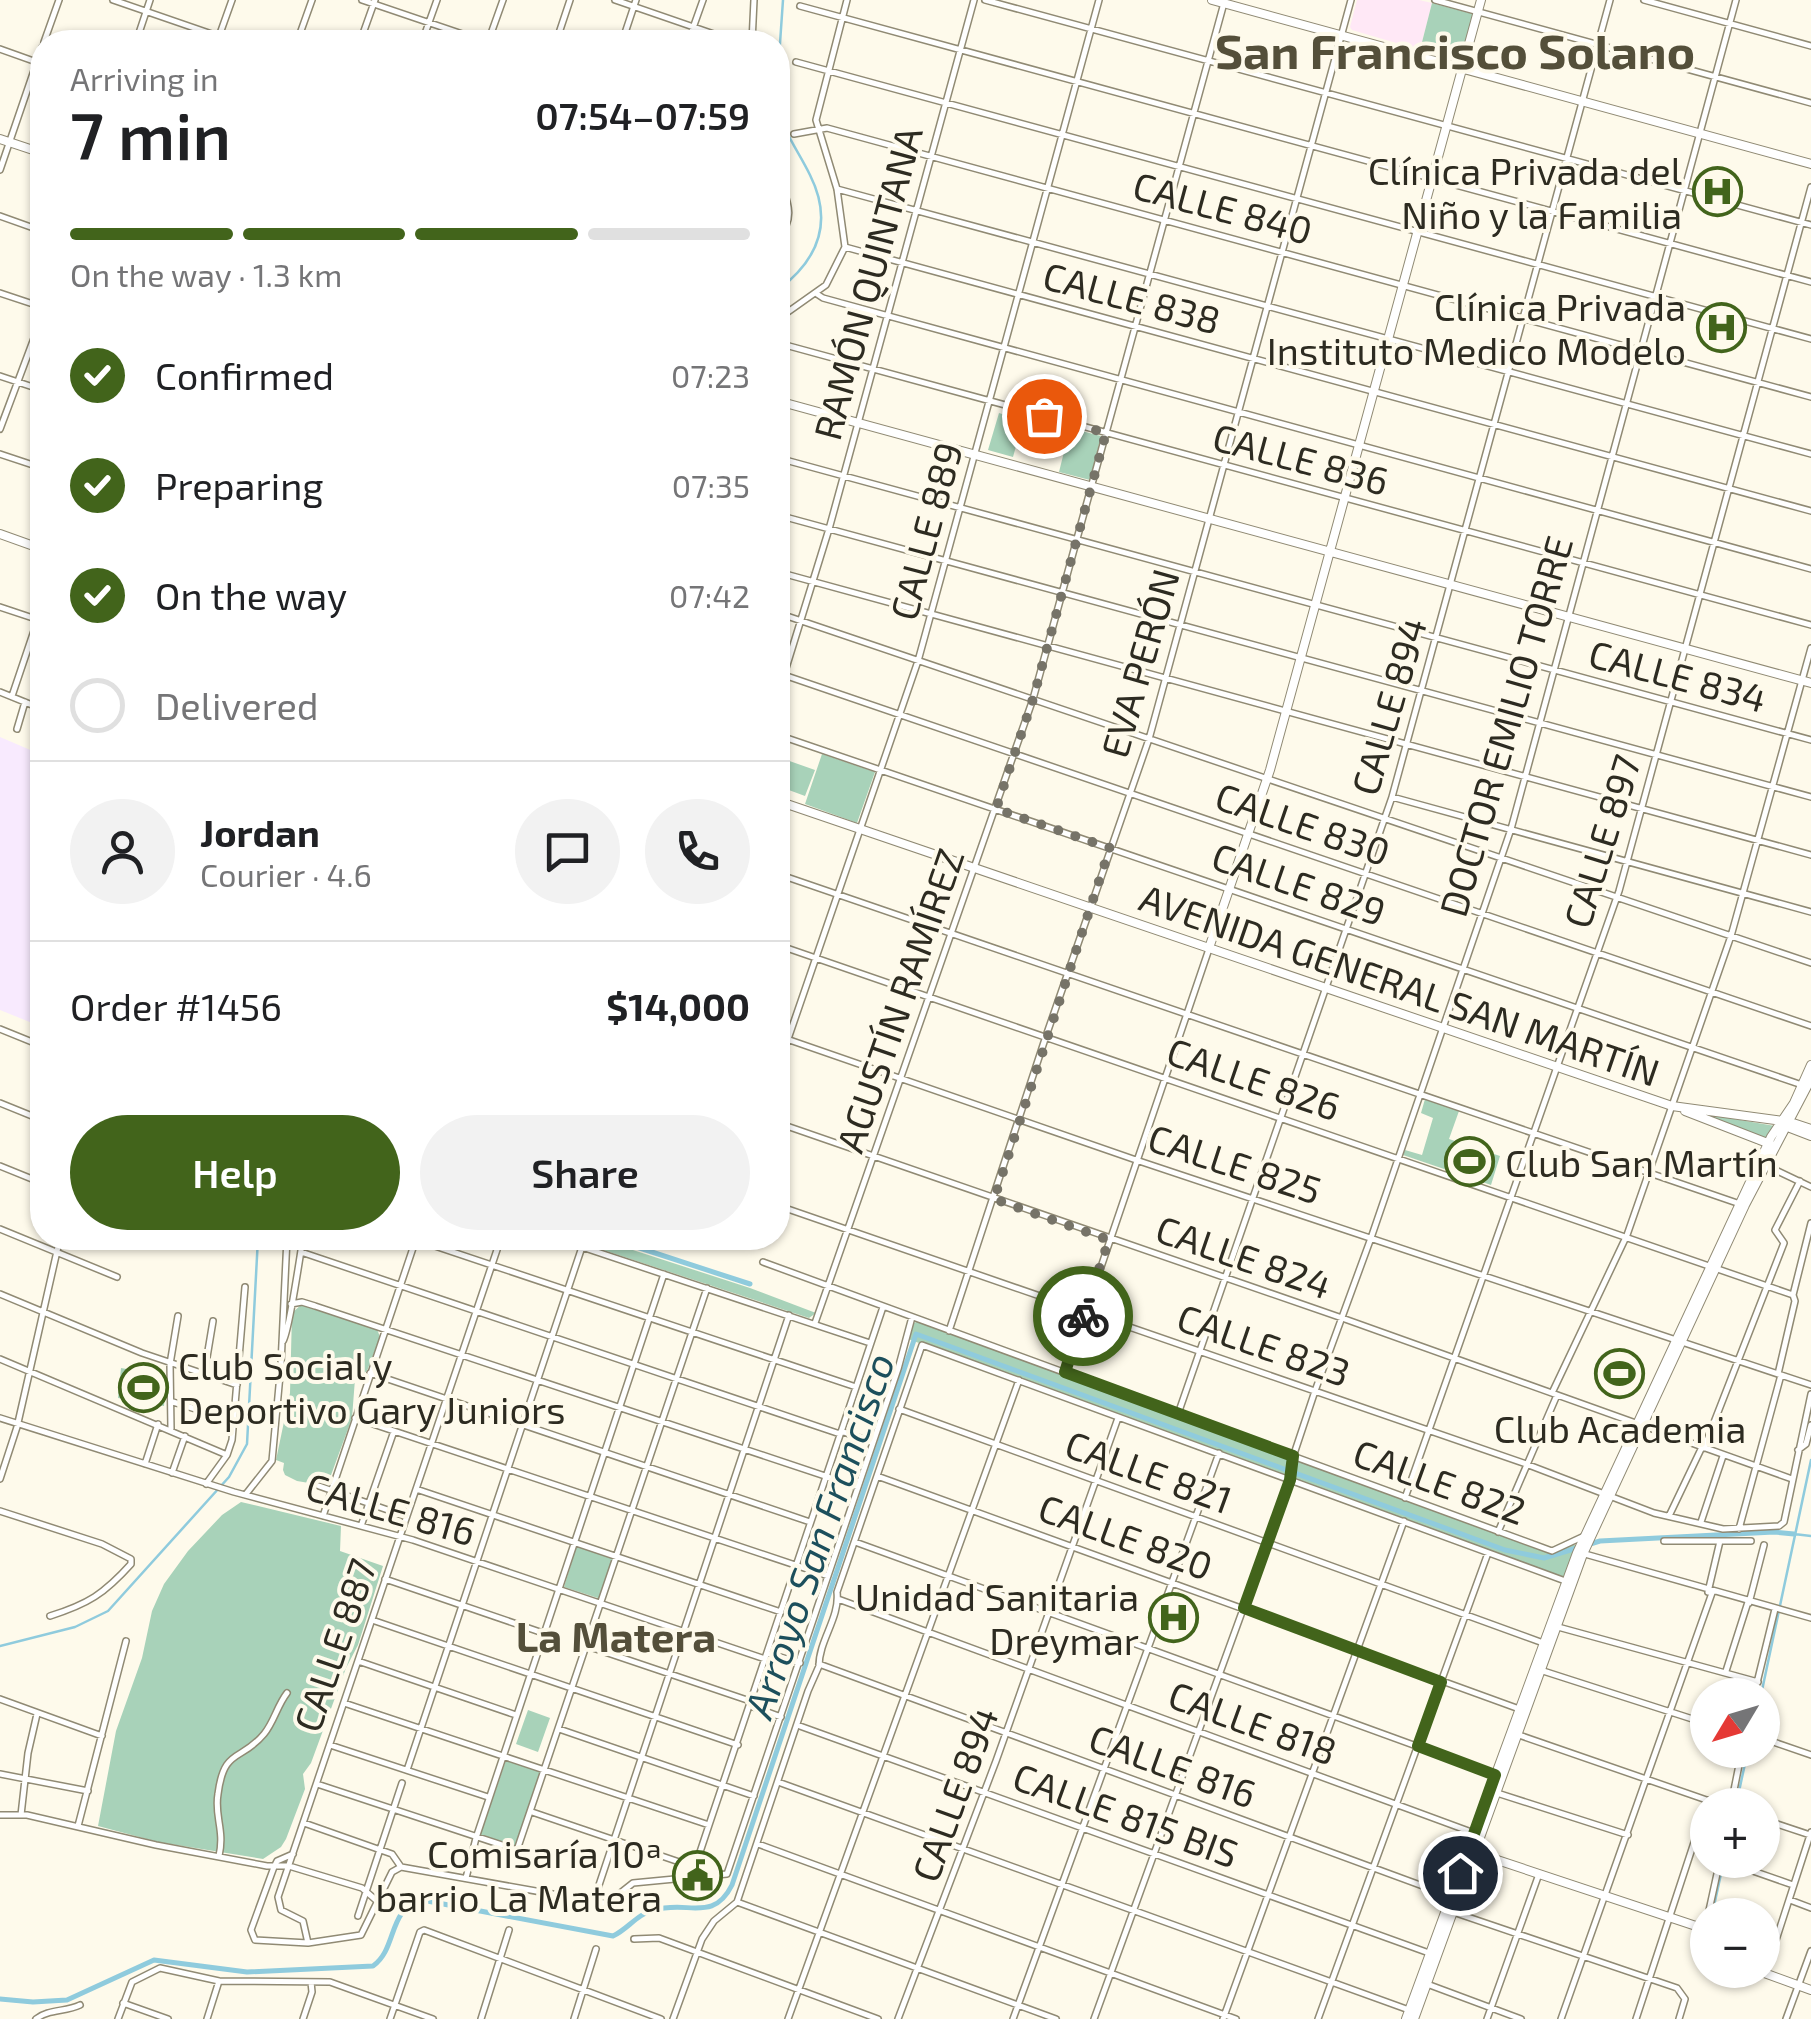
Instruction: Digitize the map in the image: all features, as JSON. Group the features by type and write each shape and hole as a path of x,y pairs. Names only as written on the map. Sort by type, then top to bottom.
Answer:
{"main road":[{"path":"1212,0 1811,164"},
{"path":"1210,948 1267,779 1481,0"},
{"path":"5,140 30,149"},
{"path":"790,404 1806,681"},
{"path":"0,534 30,545"},
{"name":"AVENIDA GENERAL SAN MARTÍN","path":"790,805 1672,1106 1786,1124 1811,1132"},
{"path":"1786,1124 1811,1065"},
{"path":"1714,1266 1740,1204 1811,1078"},
{"path":"1672,1106 1772,1145"},
{"path":"1410,2016 1453,1912 1477,1834 1580,1553 1714,1266 1766,1165 1772,1145"},
{"path":"1522,1710 1556,1626 1568,1582"},
{"path":"1477,1834 1496,1792 1498,1776"},
{"path":"1471,1851 1690,1924"},
{"path":"1410,2016 1427,1984 1451,1896 1471,1851"},
{"path":"1780,1979 1811,1990"}],"street":[{"path":"49,30 60,0"},
{"path":"113,0 193,30"},
{"path":"140,30 150,0"},
{"path":"222,30 232,0"},
{"path":"302,30 312,0"},
{"path":"362,0 450,30"},
{"path":"426,30 437,0"},
{"path":"492,30 503,0"},
{"path":"560,30 570,0"},
{"path":"615,0 635,3 699,30"},
{"path":"693,28 703,0"},
{"path":"753,30 754,0"},
{"path":"812,0 812,9"},
{"path":"790,311 817,294 832,278 844,248 837,189 816,128 847,0"},
{"name":"RAMÓN QUINTANA","path":"790,652 829,529 974,0"},
{"path":"985,0 1811,225"},
{"name":"CALLE 889","path":"790,1031 918,660 1099,0"},
{"name":"EVA PERÓN","path":"949,1330 1149,739 1350,0"},
{"path":"1435,0 1811,103"},
{"name":"CALLE 894","path":"1178,1414 1392,797 1610,0"},
{"path":"1644,0 1811,46"},
{"name":"DOCTOR EMILIO TORRE","path":"1094,2019 1290,1480 1293,1456 1315,1391 1511,830 1736,0"},
{"path":"364,30 374,2"},
{"name":"AGUSTÍN RAMÍREZ","path":"816,1323 1033,699 1225,2"},
{"path":"626,30 635,3"},
{"path":"800,6 1811,282"},
{"path":"0,49 30,60"},
{"path":"796,62 1811,339"},
{"path":"0,170 5,140 30,85"},
{"name":"CALLE 840","path":"794,134 827,128 1811,397"},
{"name":"CALLE 897","path":"1405,1498 1627,862 1811,187"},
{"path":"837,189 1811,454"},
{"path":"0,216 30,226"},
{"name":"CALLE 838","path":"844,248 1811,511"},
{"path":"0,293 30,303"},
{"path":"817,294 1811,569"},
{"name":"CALLE 836","path":"790,346 1811,626"},
{"path":"0,428 30,350"},
{"path":"0,376 30,386"},
{"path":"0,454 30,464"},
{"name":"CALLE 834","path":"790,461 1811,740"},
{"path":"790,518 1811,797"},
{"path":"790,575 1811,855"},
{"path":"0,606 30,616"},
{"path":"790,618 1811,963"},
{"path":"12,696 30,647"},
{"path":"1498,1532 1554,1394 1627,1236 1730,936 1787,733 1806,681 1811,648"},
{"name":"CALLE 830","path":"790,677 1811,1026"},
{"path":"0,692 30,704"},
{"path":"17,729 25,702"},
{"name":"CALLE 829","path":"790,739 1802,1085"},
{"path":"1392,797 1811,912"},
{"path":"790,878 1740,1204"},
{"path":"1065,1372 1210,948"},
{"name":"CALLE 826","path":"790,949 1792,1295"},
{"path":"0,1030 30,1041"},
{"name":"CALLE 825","path":"790,1041 1811,1384"},
{"path":"0,1103 30,1115"},
{"name":"CALLE 824","path":"790,1127 1792,1479"},
{"path":"1766,1165 1811,1187"},
{"path":"0,1166 30,1178"},
{"path":"1669,1516 1703,1448 1738,1362 1784,1243 1775,1230 1800,1182"},
{"name":"CALLE 823","path":"790,1210 1669,1516 1723,1529 1779,1526 1784,1522 1792,1479"},
{"path":"1738,1529 1780,1374 1795,1301 1792,1295 1811,1223"},
{"path":"0,1230 30,1242"},
{"path":"49,1250 118,1277"},
{"path":"0,1479 17,1424 57,1250"},
{"path":"245,1496 272,1461 287,1250"},
{"path":"323,1516 410,1250"},
{"path":"449,1250 856,1388"},
{"name":"CALLE 887","path":"308,1944 303,1922 278,1906 288,1866 497,1250"},
{"path":"407,1770 581,1250"},
{"path":"594,1250 870,1343"},
{"path":"282,1343 288,1333 300,1252 872,1443"},
{"name":"CALLE 822","path":"763,1262 1498,1532 1552,1550 1587,1537"},
{"path":"286,1265 297,1266"},
{"path":"466,1879 516,1715 664,1274"},
{"path":"206,1484 232,1440 245,1287"},
{"path":"317,1784 514,1851 520,1847 707,1288"},
{"path":"0,1294 170,1364 237,1385"},
{"path":"291,1304 307,1303 858,1487"},
{"path":"697,1876 696,1867 709,1826 882,1307"},
{"path":"594,1901 790,1315"},
{"path":"171,1429 170,1364 178,1316"},
{"path":"293,1854 274,1867 251,1930 251,1936 260,1941 308,1944 358,1937 366,1929 392,1872 401,1867 609,1902 633,1884 727,1874 800,1664 912,1317"},
{"path":"204,1375 213,1321"},
{"name":"CALLE 822","path":"899,1409 922,1346 1568,1582"},
{"path":"0,1359 226,1455"},
{"path":"370,1373 810,1522"},
{"path":"788,2019 1018,1380"},
{"path":"1792,1479 1811,1394"},
{"path":"173,1402 234,1421"},
{"path":"674,2019 696,1951 714,1922 737,1902 819,1664 837,1592 899,1409"},
{"name":"CALLE 821","path":"899,1409 1546,1644"},
{"name":"CALLE 816","path":"0,1418 245,1496 400,1536 684,1631 800,1664"},
{"path":"356,1418 828,1576"},
{"name":"CALLE 894","path":"898,2019 1029,1670 1118,1418"},
{"path":"144,1465 158,1424"},
{"path":"1798,1450 1806,1444 1811,1425"},
{"path":"361,1526 394,1431"},
{"path":"172,1473 185,1436"},
{"path":"1013,2019 1218,1453"},
{"path":"1701,1522 1723,1456"},
{"name":"CALLE 820","path":"877,1476 1522,1710"},
{"path":"318,1486 406,1516"},
{"path":"416,1488 781,1612"},
{"path":"0,1511 124,1552 131,1558 132,1564 102,1594 84,1605 50,1616"},
{"path":"1224,2017 1404,1522"},
{"path":"1664,1541 1750,1541"},
{"path":"1561,2019 1688,1662 1710,1592 1720,1541"},
{"path":"855,1542 1498,1776"},
{"path":"1726,1671 1764,1545"},
{"path":"1318,2019 1488,1553"},
{"path":"1580,1553 1811,1618"},
{"path":"385,1579 544,1633"},
{"name":"CALLE 818","path":"838,1599 1477,1834"},
{"path":"1759,1678 1778,1610"},
{"path":"372,1620 738,1745"},
{"path":"1556,1626 1746,1678"},
{"path":"78,1826 126,1641"},
{"path":"586,1646 781,1718"},
{"path":"358,1661 516,1715"},
{"name":"CALLE 816","path":"819,1664 1451,1896"},
{"path":"1540,1670 1690,1719"},
{"path":"219,1856 223,1835 217,1796 224,1767 233,1755 254,1745 265,1733 287,1693"},
{"path":"0,1699 102,1736"},
{"path":"344,1703 709,1826"},
{"path":"21,1814 37,1712"},
{"name":"CALLE 815 BIS","path":"797,1725 1433,1956"},
{"path":"558,1729 755,1796"},
{"path":"1513,1733 1690,1794"},
{"path":"330,1744 490,1798"},
{"path":"1780,1745 1811,1756"},
{"path":"0,1774 88,1791"},
{"path":"778,1782 1332,1981 1410,2016"},
{"path":"358,1916 402,1784"},
{"path":"1496,1792 1628,1835"},
{"path":"532,1812 696,1867"},
{"path":"0,1815 21,1814 274,1867 288,1866 365,1890 377,1901"},
{"path":"304,1823 396,1856 401,1867"},
{"path":"1780,1825 1810,1834 1780,1931"},
{"path":"758,1844 1236,2019"},
{"path":"1802,1858 1811,1861"},
{"path":"1636,2019 1690,1859"},
{"path":"1488,2019 1538,1874"},
{"path":"1773,1878 1793,1885"},
{"path":"1790,1900 1811,1908"},
{"path":"737,1902 1056,2019"},
{"path":"1453,1912 1677,1988 1685,1999 1679,2019"},
{"path":"390,2019 420,1932 424,1930 662,2019"},
{"path":"481,2019 509,1930"},
{"path":"634,1939 654,1936 878,2019"},
{"path":"574,2019 596,1949"},
{"path":"1786,2019 1811,1951"},
{"path":"118,2019 132,1982 156,1969 220,1982 337,1984 433,2019"},
{"path":"207,2019 220,1982"},
{"path":"304,2019 311,1982"},
{"path":"1427,1984 1521,2019"},
{"path":"123,2003 168,2019"},
{"path":"39,2017 80,2004"}],"shaded area":[{"path":"1357,0 1432,3 1420,50 1352,30"},
{"path":"0,737 30,750 30,1022 0,1010"}],"green space":[{"path":"1432,3 1473,14 1461,61 1420,50"},
{"path":"999,413 1023,421 1013,457 988,450"},
{"path":"1070,428 1101,436 1090,480 1059,472"},
{"path":"822,754 875,772 857,823 805,804"},
{"path":"790,761 815,770 805,796 790,790"},
{"path":"1425,1099 1459,1111 1449,1139 1500,1156 1491,1185 1403,1155 1405,1150 1422,1155 1433,1118 1421,1113"},
{"path":"1705,1114 1775,1126 1766,1140"},
{"path":"603,1250 633,1250 750,1288 816,1313 809,1318"},
{"path":"302,1304 377,1329 380,1337 367,1371 355,1379 352,1418 327,1486 285,1475 284,1463 276,1460 290,1393 292,1313"},
{"path":"913,1323 1548,1552 1577,1546 1564,1578 908,1339"},
{"name":"Club Social y Deportivo Gary Juniors","path":"121,1368 166,1376 164,1406 118,1398"},
{"path":"241,1502 341,1526 340,1551 383,1566 358,1645 311,1763 303,1774 305,1789 286,1839 263,1859 158,1842 98,1826 116,1731 142,1658 152,1611 164,1584 188,1551 222,1515"},
{"path":"577,1545 614,1558 601,1599 564,1587"},
{"path":"528,1710 550,1718 538,1752 516,1744"},
{"path":"506,1760 541,1772 515,1848 480,1836"}],"waterway":[{"path":"781,30 783,0"},
{"path":"790,138 810,175 821,209 821,225 812,253 790,280"},
{"path":"0,1646 75,1627 108,1611 229,1477 247,1444 257,1250"},
{"path":"646,1250 750,1284"},
{"name":"Arroyo San Francisco","path":"0,1999 67,2000 154,1960 247,1972 373,1966 381,1958 403,1912 422,1900 613,1936 654,1910 717,1904 732,1885 916,1334 1505,1550 1544,1558 1600,1541 1794,1534"},
{"path":"1765,1678 1811,1460"},
{"name":"Arroyo San Francisco","path":"1794,1534 1811,1536"},
{"path":"1740,1788 1744,1768"},
{"path":"1716,1898 1720,1878"}],"way so far":[{"path":"1044,416 1106,433 1033,699 996,809 1110,848 994,1199 1109,1240 1083,1316"}],"place":[{"name":"Clínica Privada del Niño y la Familia","path":"1717,192"},
{"name":"Clínica Privada Instituto Medico Modelo","path":"1721,328"},
{"name":"Club San Martín","path":"1470,1162"},
{"name":"Club Academia","path":"1620,1374"},
{"name":"Club Social y Deportivo Gary Juniors","path":"143,1387"},
{"name":"Unidad Sanitaria Dreymar","path":"1174,1618"},
{"name":"Comisaría 10ª barrio La Matera","path":"697,1875"}],"district":[{"name":"San Francisco Solano","path":"1455,50"},
{"name":"La Matera","path":"616,1635"}],"route":[{"path":"1083,1316 1065,1372 1293,1456 1290,1480 1244,1608 1441,1682 1418,1746 1495,1775 1460,1873"}]}
